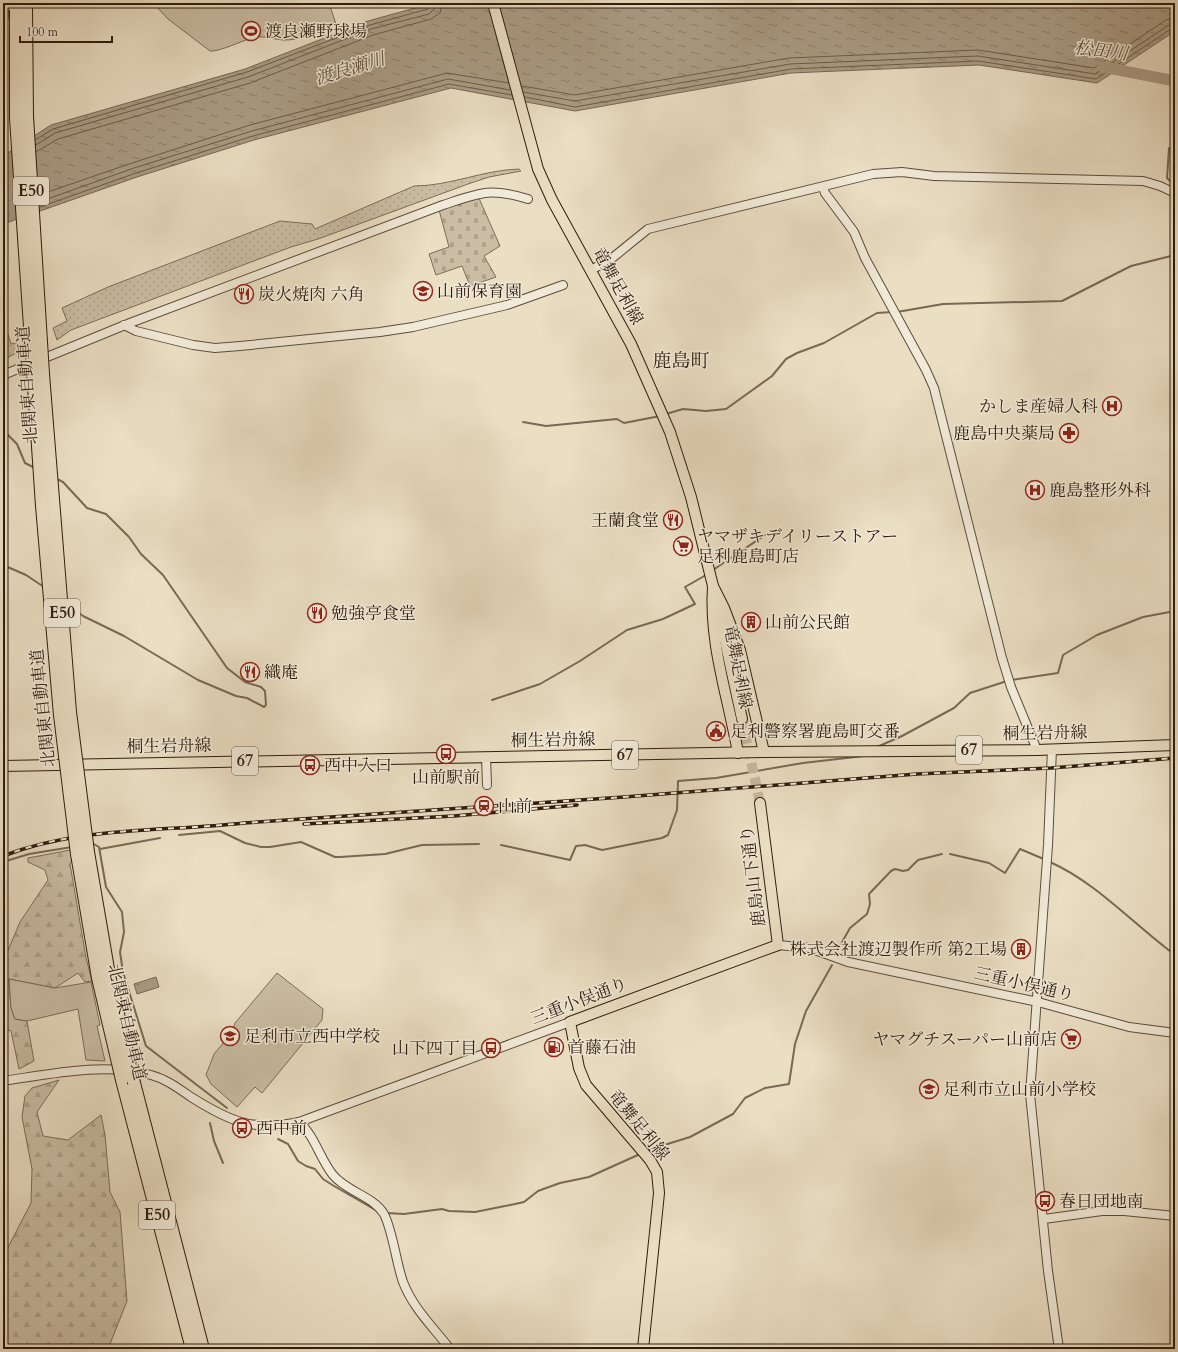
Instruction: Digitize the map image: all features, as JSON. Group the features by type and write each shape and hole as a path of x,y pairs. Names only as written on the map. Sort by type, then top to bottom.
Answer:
{"highway":[{"name":"北関東自動車道","path":"21,6 44,382 82,853 104,976 192,1349"},
{"name":"北関東自動車道","path":"128,1081 203,1349"}],"main road":[{"name":"竜舞足利線","path":"493,3 536,162 552,200 631,344 664,416 691,497 713,586 740,650 764,752"},
{"name":"竜舞足利線","path":"713,586 712,609 714,643 738,753"},
{"path":"713,586 742,719"},
{"name":"桐生岩舟線","path":"3,766 764,752 1037,750 1175,745"},
{"name":"鹿島山下通り","path":"760,803 778,944"},
{"name":"三重小俣通り","path":"570,1022 778,944"},
{"name":"竜舞足利線","path":"570,1022 579,1068 586,1085 646,1155 658,1172 659,1193 643,1349"}],"street":[{"path":"591,270 611,259 648,230 873,174 902,172 934,176 1143,181 1160,186 1175,193"},
{"path":"823,187 825,193 854,232 865,258 926,370 934,388 1002,658 1011,687 1037,750"},
{"path":"3,375 124,325 378,228 478,193 498,191 528,199"},
{"path":"124,325 136,331 192,345 215,348 243,346 380,332 412,327 507,305 563,285"},
{"path":"1052,749 1048,845 1038,1002 1030,1094 1059,1349"},
{"path":"486,757 487,785"},
{"name":"三重小俣通り","path":"778,944 809,948 848,962 1038,1002 1129,1027 1175,1033"},
{"name":"三重小俣通り","path":"3,1080 98,1069 136,1072 164,1080 211,1110 236,1121 264,1126 286,1124 299,1122 570,1022"},
{"path":"299,1122 306,1129 333,1175 340,1182 373,1203 382,1211 387,1224 402,1281 409,1296 418,1311 450,1349"},
{"path":"1044,1219 1102,1211 1124,1211 1175,1216"}],"green space":[{"path":"3,3 8,3 8,20 3,20"},
{"name":"渡良瀬野球場","path":"153,3 329,3 336,24 311,35 297,39 283,40 256,37 219,50 210,51 168,19"},
{"path":"519,169 521,171 489,177 318,239 291,247 71,330 57,340 53,328 67,321 62,308 108,287 280,221 312,224 315,229 414,186 441,183 492,172"},
{"path":"478,196 500,246 484,256 496,277 470,286 462,266 436,275 429,254 449,247 439,210"},
{"path":"7,331 11,344 16,343 20,351 3,360 3,334"},
{"path":"70,850 72,860 70,864 86,958 92,981 85,982 78,973 55,988 9,979 11,1008 15,1019 27,1021 34,1061 19,1069 11,1031 3,1028 3,962 20,922 48,880 45,870 28,862 28,858"},
{"path":"277,973 323,1009 322,1020 262,1093 255,1087 237,1107 211,1084 206,1075 214,1054 231,1034 235,1023"},
{"path":"9,979 55,988 91,982 100,1025 97,1026 105,1061 86,1060 78,1009 27,1021 15,1019 11,1008"},
{"path":"59,1080 37,1112 43,1136 68,1140 101,1115 105,1135 110,1192 120,1212 127,1301 108,1349 3,1349 3,1257 31,1203 32,1169 22,1117 25,1096 32,1088"}],"water":[{"name":"渡良瀬川","path":"433,3 1175,3 1175,31 1097,83 979,65 791,73 575,111 451,88 254,140 137,177 3,224 3,156 51,125 245,69 368,21"},
{"path":"156,977 159,987 137,994 134,984"}],"waterway":[{"name":"松田川","path":"1103,67 1175,81"},
{"path":"1169,80 1175,90"},
{"path":"1169,148 1167,178 1175,186"},
{"path":"897,312 943,304 1062,301 1131,266 1175,255"},
{"path":"666,414 683,409 706,411 726,409 772,376 786,359 797,353 824,343 877,313 892,312"},
{"path":"523,422 546,426 617,419 624,423 660,416"},
{"path":"3,430 17,444 25,463 35,468"},
{"path":"55,478 63,482 87,508 106,514 129,537 141,554 163,575 227,668 245,682 261,687 265,691 266,705 264,707 247,698 236,696 198,680 124,636 83,616 66,603"},
{"path":"713,570 765,535"},
{"path":"3,565 26,575 44,587"},
{"path":"492,700 540,684 580,661 627,630 663,619 695,604 685,587 706,575"},
{"path":"1011,680 1058,673 1063,655 1097,635 1143,617 1175,611"},
{"path":"877,747 902,736 954,708 970,693 1007,681"},
{"path":"501,845 570,860 576,846 585,845 602,850 662,838 668,835 677,810 678,781 716,778 803,763 864,756"},
{"path":"179,835 220,831 245,843 261,847 301,842 335,857 385,854 422,845 479,844"},
{"path":"100,849 160,838"},
{"path":"92,843 99,847 106,887 122,912 124,932 120,952 123,972 146,1046 227,1108"},
{"path":"3,862 29,854 72,847"},
{"path":"950,854 989,863 1005,873 1020,849 1046,860"},
{"path":"836,953 850,928 867,914 870,904 869,894 891,871 895,869 903,871 908,870 918,860 942,854"},
{"path":"1050,862 1067,871 1099,892 1175,955"},
{"path":"645,1151 690,1137 733,1114 745,1098 765,1088 789,1084 795,1044 806,1011 832,965"},
{"path":"210,1123 214,1141 223,1163"},
{"path":"278,1139 288,1144 298,1161 315,1169 323,1179 379,1212"},
{"path":"387,1213 404,1214 442,1209 449,1211 475,1212 524,1202 538,1191 560,1183 589,1177 640,1154"}],"tunnel":[{"path":"742,719 760,803"}],"railway":[{"path":"3,856 32,846 62,839 122,832 624,797 917,774 1051,768 1175,758"},
{"path":"304,824 454,816 577,805"}],"place":[{"name":"渡良瀬野球場","path":"251,31"},
{"name":"山前保育園","path":"423,291"},
{"name":"炭火焼肉 六角","path":"244,294"},
{"name":"かしま産婦人科","path":"1112,406"},
{"name":"鹿島中央薬局","path":"1069,433"},
{"name":"鹿島整形外科","path":"1035,490"},
{"name":"王蘭食堂","path":"673,520"},
{"name":"ヤマザキデイリーストアー 足利鹿島町店","path":"683,546"},
{"name":"勉強亭食堂","path":"317,613"},
{"name":"山前公民館","path":"751,622"},
{"name":"織庵","path":"250,672"},
{"name":"足利警察署鹿島町交番","path":"716,731"},
{"name":"山前駅前","path":"446,754"},
{"name":"西中入口","path":"310,765"},
{"name":"山前","path":"484,806"},
{"name":"株式会社渡辺製作所 第2工場","path":"1021,949"},
{"name":"足利市立西中学校","path":"230,1036"},
{"name":"ヤマグチスーパー山前店","path":"1071,1039"},
{"name":"首藤石油","path":"554,1047"},
{"name":"山下四丁目","path":"491,1048"},
{"name":"足利市立山前小学校","path":"929,1089"},
{"name":"西中前","path":"242,1128"},
{"name":"春日団地南","path":"1045,1201"}],"district":[{"name":"鹿島町","path":"681,361"}]}
